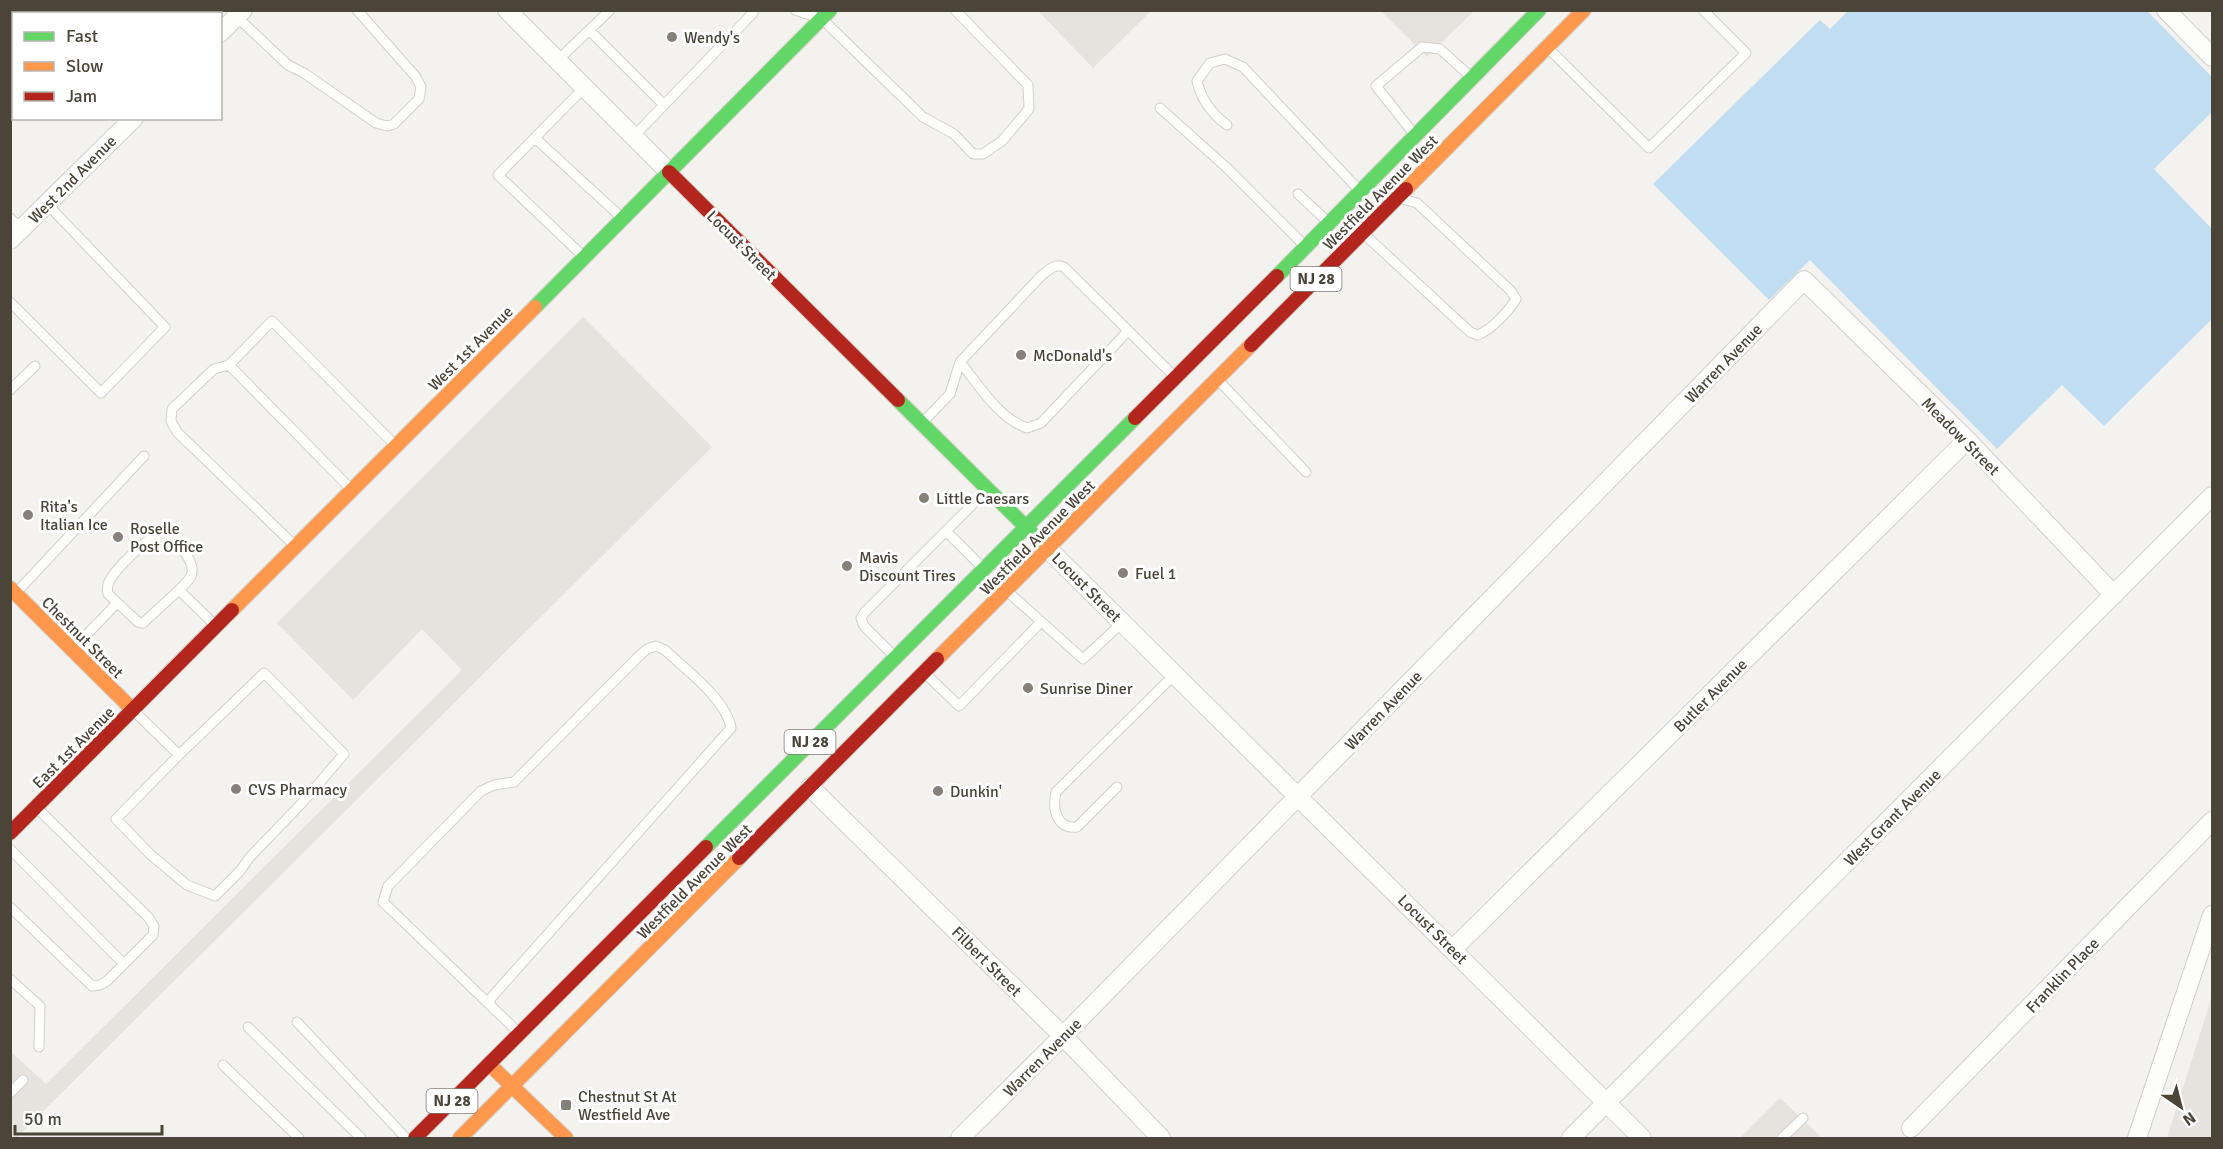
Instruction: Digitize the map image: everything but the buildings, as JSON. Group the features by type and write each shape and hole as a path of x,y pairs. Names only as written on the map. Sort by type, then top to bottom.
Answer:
{"main road":[{"name":"Westfield Avenue West","path":"512,1086 1363,232 1416,136 1539,10"},
{"name":"Westfield Avenue West","path":"489,1064 1360,192 1387,187 1547,48 1584,10"},
{"name":"West 1st Avenue","path":"133,710 826,15"},
{"name":"Locust Street","path":"669,172 1048,549"},
{"name":"Chestnut Street","path":"12,594 133,710"},
{"name":"East 1st Avenue","path":"12,828 133,710"},
{"path":"489,1064 566,1138"},
{"name":"NJ 28","path":"415,1138 489,1064"},
{"name":"NJ 28","path":"460,1138 512,1086"}],"street":[{"name":"Locust Street","path":"507,10 669,172"},
{"path":"2166,10 2212,57"},
{"path":"222,31 240,14"},
{"name":"West 2nd Avenue","path":"14,229 47,204 132,120"},
{"name":"Meadow Street","path":"1804,280 1967,440 2114,595"},
{"name":"Warren Avenue","path":"960,1138 1063,1036 1804,280"},
{"name":"Butler Avenue","path":"1453,949 1967,440"},
{"name":"West Grant Avenue","path":"1571,1138 2212,496"},
{"name":"Locust Street","path":"1048,549 1642,1138"},
{"name":"Filbert Street","path":"810,787 1063,1036 1161,1138"},
{"name":"Franklin Place","path":"1911,1128 2212,821"},
{"path":"2137,1138 2212,915"}],"lane":[{"path":"240,14 288,65 304,73 376,123 387,126 394,124 419,99 421,87 416,77 357,10"},
{"path":"557,61 610,10"},
{"path":"633,137 753,13 752,10"},
{"path":"795,10 826,15 923,117 954,134 973,153 983,154 1002,141 1029,110 1028,85 955,10"},
{"path":"1547,48 1648,148 1746,53 1703,10"},
{"path":"590,31 664,105"},
{"path":"1416,136 1376,86 1422,46 1440,49 1472,79"},
{"path":"1227,125 1210,109 1200,92 1197,81 1210,63 1225,58 1243,67 1360,192"},
{"path":"584,88 498,175 584,257"},
{"path":"1160,108 1227,168 1305,247"},
{"path":"535,138 622,219"},
{"path":"1363,232 1470,332 1478,335 1484,332 1512,306 1516,299 1511,291 1417,203 1387,187"},
{"path":"1298,194 1329,223"},
{"path":"10,302 101,393 165,327 47,204"},
{"path":"922,423 950,394 960,362 1042,275 1054,266 1064,267 1174,376"},
{"path":"296,546 177,432 171,421 172,410 214,369 229,365 272,321 396,446"},
{"path":"960,362 1004,415 1019,426 1027,428 1041,423 1128,331"},
{"path":"229,365 352,490"},
{"path":"10,390 35,366"},
{"path":"1217,379 1306,472"},
{"path":"12,594 144,456"},
{"path":"895,657 864,626 861,618 988,489"},
{"path":"946,531 983,568"},
{"path":"162,536 172,540 188,556 192,564 191,576 179,590 143,623 138,622 117,603 108,594 107,587 110,579 142,546 154,537 162,536"},
{"path":"179,590 217,626"},
{"path":"1006,591 1083,659 1123,622"},
{"path":"73,650 117,603"},
{"path":"925,672 959,706 1041,622"},
{"path":"489,1004 500,985 731,728 729,716 718,700 665,650 656,646 647,649 514,782 494,785 481,791 388,886 385,892 383,902 489,1004 520,1033"},
{"path":"264,673 344,754 302,803 215,896 187,885 151,855 116,819 179,755 264,673"},
{"path":"1117,787 1077,827 1069,828 1062,825 1056,816 1054,800 1056,792 1175,674"},
{"path":"133,710 179,755"},
{"path":"10,908 88,985 92,986 107,981 153,935 154,926 148,917 36,807"},
{"path":"10,849 124,964"},
{"path":"10,979 40,1006 39,1047"},
{"path":"297,1022 406,1138"},
{"path":"248,1027 361,1138"},
{"path":"223,1065 299,1138"},
{"path":"10,1093 23,1080"},
{"path":"1782,1138 1803,1118"}],"shaded area":[{"path":"1038,11 1151,11 1093,68"},
{"path":"1381,11 1474,11 1427,57"},
{"path":"583,317 712,447 16,1138 11,1138 10,1051 46,1084 462,670 422,629 353,700 277,623"},
{"path":"2212,996 2212,1138 2167,1138"},
{"path":"1780,1098 1820,1136 1818,1138 1740,1138"}],"water":[{"path":"1848,11 2147,11 2212,77 2212,112 2154,169 2212,229 2212,319 2104,426 2062,385 1997,449 1810,260 1769,300 1653,184 1820,20 1830,29"}],"traffic: fast":[{"path":"535,307 830,10"},
{"path":"1277,276 1539,10"},
{"path":"898,400 1048,549"},
{"path":"706,847 1135,418"}],"traffic: slow":[{"path":"1406,189 1584,10"},
{"path":"232,610 535,307"},
{"path":"937,659 1251,345"},
{"path":"10,588 133,710"},
{"path":"460,1138 739,858"},
{"path":"489,1064 566,1138"}],"traffic: jam":[{"path":"669,172 898,400"},
{"path":"1251,345 1406,189"},
{"path":"1135,418 1277,276"},
{"path":"10,833 232,610"},
{"path":"739,858 937,659"},
{"path":"415,1138 706,847"}],"place":[{"name":"Wendy's","path":"672,37"},
{"name":"McDonald's","path":"1021,355"},
{"name":"Little Caesars","path":"924,498"},
{"name":"Rita's Italian Ice","path":"28,515"},
{"name":"Roselle Post Office","path":"118,537"},
{"name":"Mavis Discount Tires","path":"847,566"},
{"name":"Fuel 1","path":"1123,573"},
{"name":"Sunrise Diner","path":"1028,688"},
{"name":"CVS Pharmacy","path":"236,789"},
{"name":"Dunkin'","path":"938,791"},
{"name":"Chestnut St At Westfield Ave","path":"566,1105"}]}
